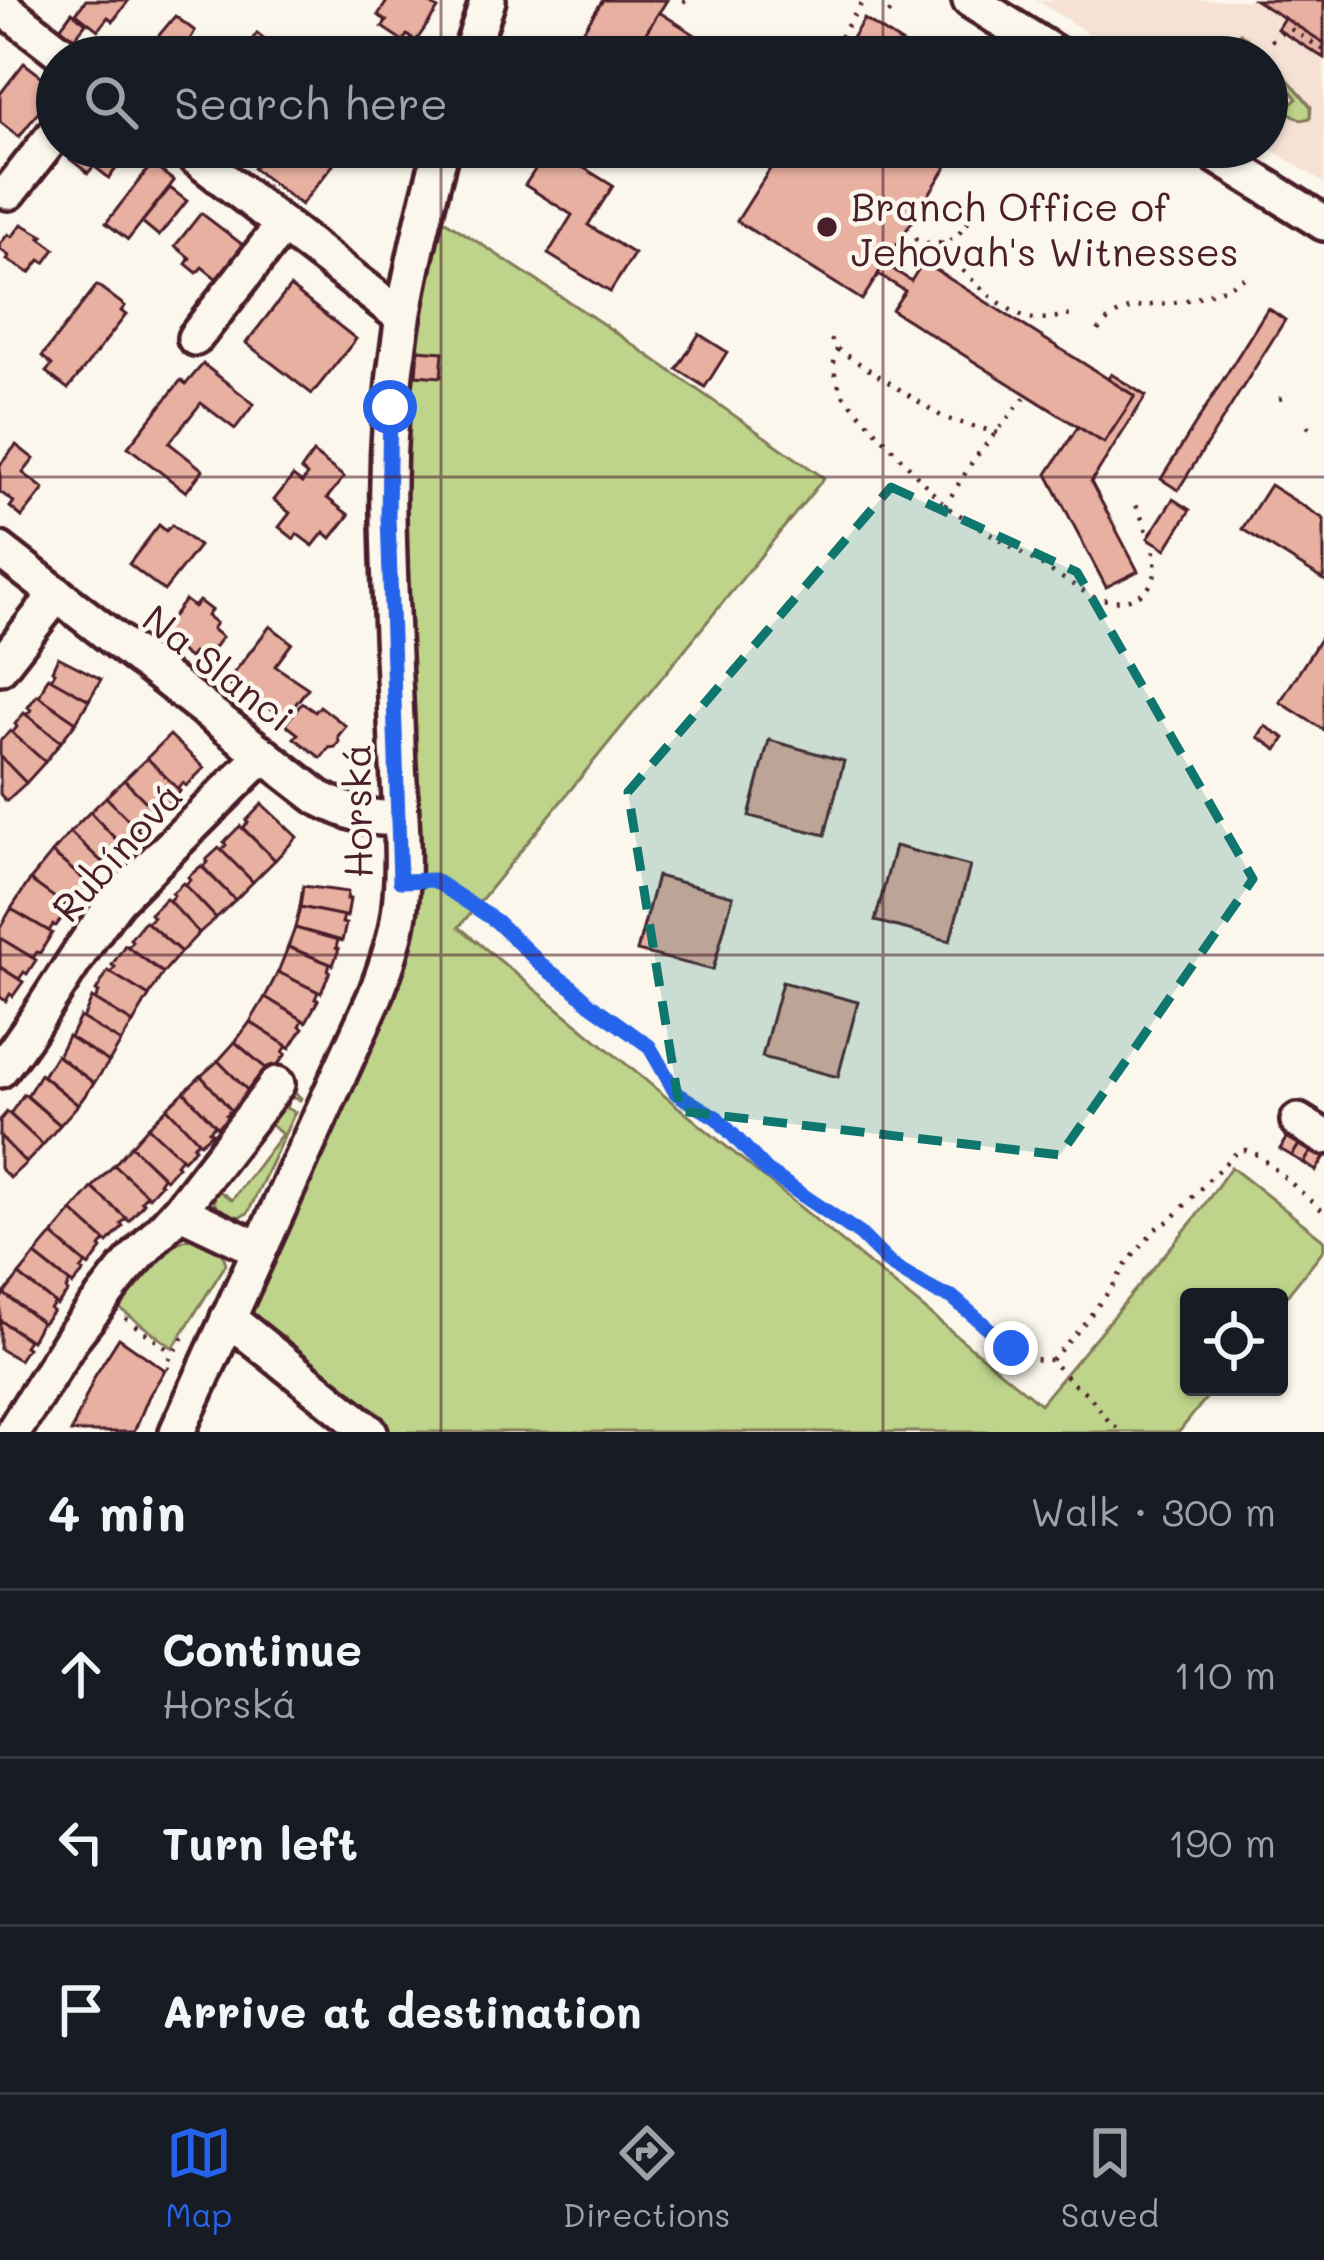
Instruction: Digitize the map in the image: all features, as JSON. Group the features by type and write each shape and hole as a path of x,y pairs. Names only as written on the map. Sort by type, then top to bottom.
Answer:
{"street":[{"path":"476,36 487,0"},
{"path":"970,0 1027,36"},
{"path":"0,5 40,36"},
{"path":"9,192 36,158"},
{"path":"209,168 402,317"},
{"name":"Horská","path":"176,1432 380,984 398,924 400,818 388,454 394,361 437,168"},
{"path":"1236,168 1324,223"},
{"path":"195,338 283,225"},
{"name":"Na Slanci","path":"0,550 319,798 352,814 400,818"},
{"path":"0,667 57,594"},
{"name":"Rubínová","path":"0,1070 118,899 263,755"},
{"path":"14,1432 74,1335 179,1211 277,1084"},
{"path":"179,1211 259,1249"},
{"path":"228,1318 370,1432"}],"path":[{"path":"841,36 864,0"},
{"path":"889,14 898,0"},
{"path":"1278,36 1289,28 1324,50"},
{"path":"904,233 921,242 940,242 956,238 969,221"},
{"path":"940,242 949,258 1026,322 1073,315"},
{"path":"939,273 949,258"},
{"path":"1098,331 1124,310 1189,300 1250,275"},
{"path":"831,338 837,349 944,418 998,433"},
{"path":"837,349 833,367 841,393 945,506 1093,597 1118,601 1138,596 1154,582 1151,546 1134,500"},
{"path":"945,506 974,459 1028,395"},
{"path":"1279,399 1289,396"},
{"path":"1307,426 1315,431"},
{"path":"400,881 434,880 496,921 546,969 649,1046 676,1093 717,1118 767,1171 860,1234 890,1264 952,1297 1011,1348 1031,1359 1051,1360 1088,1394 1111,1424 1125,1432"},
{"path":"1051,1360 1155,1229 1172,1219 1238,1151 1260,1156 1324,1212"},
{"path":"116,1312 175,1350 167,1368"}],"highlighted area":[{"path":"891,487 1077,572 1253,879 1060,1155 680,1111 628,792"}],"shaded area":[{"path":"1036,0 1324,0 1324,183 1288,160 1288,36 1093,36"}],"green space":[{"path":"1288,81 1311,107 1310,118 1301,120 1288,112 1288,106 1297,99"},
{"path":"441,218 824,478 459,927 1040,1404 1195,1218 1231,1167 1324,1240 1324,1249 1288,1295 1288,1288 1180,1288 1180,1396 1208,1396 1179,1432 386,1432 240,1315 384,999 402,410 424,279"},
{"path":"290,1089 301,1098 290,1097 286,1108 295,1112 248,1213 224,1214 214,1202 215,1188 232,1200 282,1134 266,1121"},
{"path":"192,1237 214,1244 226,1264 173,1348 119,1308 174,1244"}],"building":[{"path":"86,0 129,0 113,21 108,17 98,30 76,13"},
{"path":"388,0 424,0 438,9 419,36 396,36 382,27 387,21 378,15"},
{"path":"603,0 667,0 644,36 580,36"},
{"path":"1255,0 1324,0 1324,43 1297,26"},
{"path":"72,12 86,23 76,36 60,28"},
{"path":"659,12 697,36 644,36"},
{"path":"175,16 195,31 192,36 158,36"},
{"path":"1284,18 1324,43 1324,58 1277,29"},
{"path":"864,19 891,36 853,36"},
{"path":"24,63 36,72 36,115 19,137 0,122 0,94"},
{"path":"96,168 116,168 109,178"},
{"path":"149,168 157,168 174,181 128,240 106,223"},
{"path":"253,168 331,168 301,205"},
{"path":"536,168 584,168 613,186 588,225 634,254 610,292 548,254 572,215 525,185"},
{"name":"Branch Office of Jehovah's Witnesses","path":"771,168 946,168 862,300 737,221"},
{"path":"170,188 187,201 159,236 142,222"},
{"path":"201,213 243,245 217,279 202,267 197,273 186,264 190,258 175,246"},
{"path":"22,224 55,249 30,273 7,260 9,256 0,249 8,234 12,237"},
{"path":"923,262 1135,396 1104,443 892,310 905,291 878,274 885,264 911,281"},
{"path":"97,285 125,306 121,311 126,315 68,389 46,372 52,365 42,356"},
{"path":"290,287 356,339 312,394 246,343"},
{"path":"1268,308 1285,320 1178,490 1161,479"},
{"path":"699,334 727,352 705,387 677,369"},
{"path":"418,350 443,352 441,377 416,375"},
{"path":"203,364 254,404 235,429 201,403 169,443 203,470 186,492 128,447 181,380 186,384"},
{"path":"1111,374 1146,396 1091,482 1138,571 1106,587 1047,474 1078,427 1104,443 1135,396 1108,379"},
{"path":"16,445 34,459 23,473 44,489 22,517 10,507 14,502 0,492 0,465"},
{"path":"313,453 344,477 327,498 349,515 331,538 324,532 313,546 279,527 290,513 274,500 293,476 302,483 307,475 301,470"},
{"path":"1270,485 1324,519 1324,580 1242,529"},
{"path":"1173,499 1190,510 1166,549 1148,538"},
{"path":"159,525 166,531 172,525 199,546 164,591 129,564"},
{"path":"185,600 194,607 199,601 211,610 207,616 216,623 212,629 222,637 204,661 193,653 189,658 159,634"},
{"path":"270,626 292,643 275,666 308,688 284,719 253,694 248,700 226,683"},
{"path":"1324,633 1324,730 1280,702"},
{"path":"58,657 101,679 89,700 51,679"},
{"path":"48,677 89,700 76,722 39,697"},
{"path":"37,695 76,722 61,742 26,715"},
{"path":"302,703 315,712 320,706 346,726 339,742 321,758 294,738 298,734 285,724"},
{"path":"24,713 61,742 45,762 12,733"},
{"path":"1265,726 1285,738 1277,750 1258,737"},
{"path":"10,731 45,762 26,783 0,756 0,741"},
{"path":"170,735 204,768 177,789 147,758"},
{"path":"769,740 844,761 825,835 749,816"},
{"path":"0,756 26,783 6,801 0,794"},
{"path":"147,758 180,791 155,811 124,780"},
{"path":"124,780 157,813 145,826 142,823 136,829 106,797"},
{"path":"106,797 139,831 128,842 125,839 120,844 90,812"},
{"path":"262,804 297,837 275,860 243,828"},
{"path":"90,812 123,847 102,862 70,832"},
{"path":"240,826 275,860 253,882 221,850"},
{"path":"70,832 104,864 85,881 52,853"},
{"path":"895,846 970,866 950,941 875,921"},
{"path":"219,848 253,882 235,900 203,867"},
{"path":"52,853 88,883 65,906 30,880"},
{"path":"201,866 235,900 216,918 185,885"},
{"path":"657,876 733,896 713,970 637,951"},
{"path":"30,880 69,908 49,931 11,909"},
{"path":"183,883 216,918 199,933 169,901"},
{"path":"303,886 348,892 347,917 300,907"},
{"path":"166,898 199,933 181,952 147,923"},
{"path":"300,907 344,916 342,941 295,928"},
{"path":"11,909 52,933 33,958 0,938"},
{"path":"145,921 181,952 163,973 128,947"},
{"path":"295,928 338,940 333,965 288,947"},
{"path":"0,938 36,960 19,979 0,967"},
{"path":"125,945 163,973 149,996 111,973"},
{"path":"288,947 330,964 321,993 278,972"},
{"path":"0,967 23,982 6,1001 0,997"},
{"path":"108,971 149,996 133,1023 95,1000"},
{"path":"278,972 318,992 306,1022 265,997"},
{"path":"782,982 858,1002 838,1077 762,1057"},
{"path":"265,997 303,1020 290,1048 250,1022"},
{"path":"92,998 133,1023 121,1042 83,1019"},
{"path":"80,1017 121,1042 109,1062 70,1037"},
{"path":"250,1022 287,1046 271,1073 235,1042"},
{"path":"68,1036 109,1062 94,1083 58,1056"},
{"path":"235,1042 269,1071 251,1094 218,1061"},
{"path":"56,1055 94,1083 78,1105 43,1076"},
{"path":"218,1061 249,1092 233,1113 201,1076"},
{"path":"40,1074 78,1105 60,1125 27,1096"},
{"path":"201,1076 231,1110 217,1127 184,1092"},
{"path":"184,1092 215,1125 200,1143 167,1108"},
{"path":"24,1094 60,1125 43,1145 10,1114"},
{"path":"167,1108 198,1141 183,1160 148,1127"},
{"path":"7,1112 43,1145 26,1163 0,1136 0,1120"},
{"path":"148,1127 181,1158 166,1179 131,1146"},
{"path":"1292,1130 1304,1137 1292,1156 1280,1149"},
{"path":"0,1136 26,1163 10,1178 0,1168"},
{"path":"1304,1137 1316,1144 1304,1163 1292,1156"},
{"path":"1316,1144 1324,1150 1324,1158 1316,1171 1304,1163"},
{"path":"131,1146 163,1177 149,1197 114,1165"},
{"path":"114,1165 147,1195 129,1221 92,1188"},
{"path":"92,1188 126,1218 108,1243 72,1211"},
{"path":"72,1211 105,1241 89,1266 52,1235"},
{"path":"52,1235 86,1264 73,1285 35,1255"},
{"path":"35,1255 70,1283 57,1305 19,1275"},
{"path":"19,1275 55,1303 43,1323 4,1294"},
{"path":"4,1294 41,1322 31,1341 0,1320"},
{"path":"0,1320 28,1340 19,1360 0,1349"},
{"path":"119,1338 165,1370 134,1432 71,1432 95,1376"}],"place":[{"name":"Branch Office of Jehovah's Witnesses","path":"827,227"}],"route":[{"path":"390,407 388,516 400,881 434,880 496,921 546,969 649,1046 676,1093 717,1118 767,1171 860,1234 890,1264 952,1297 1011,1348"}]}
